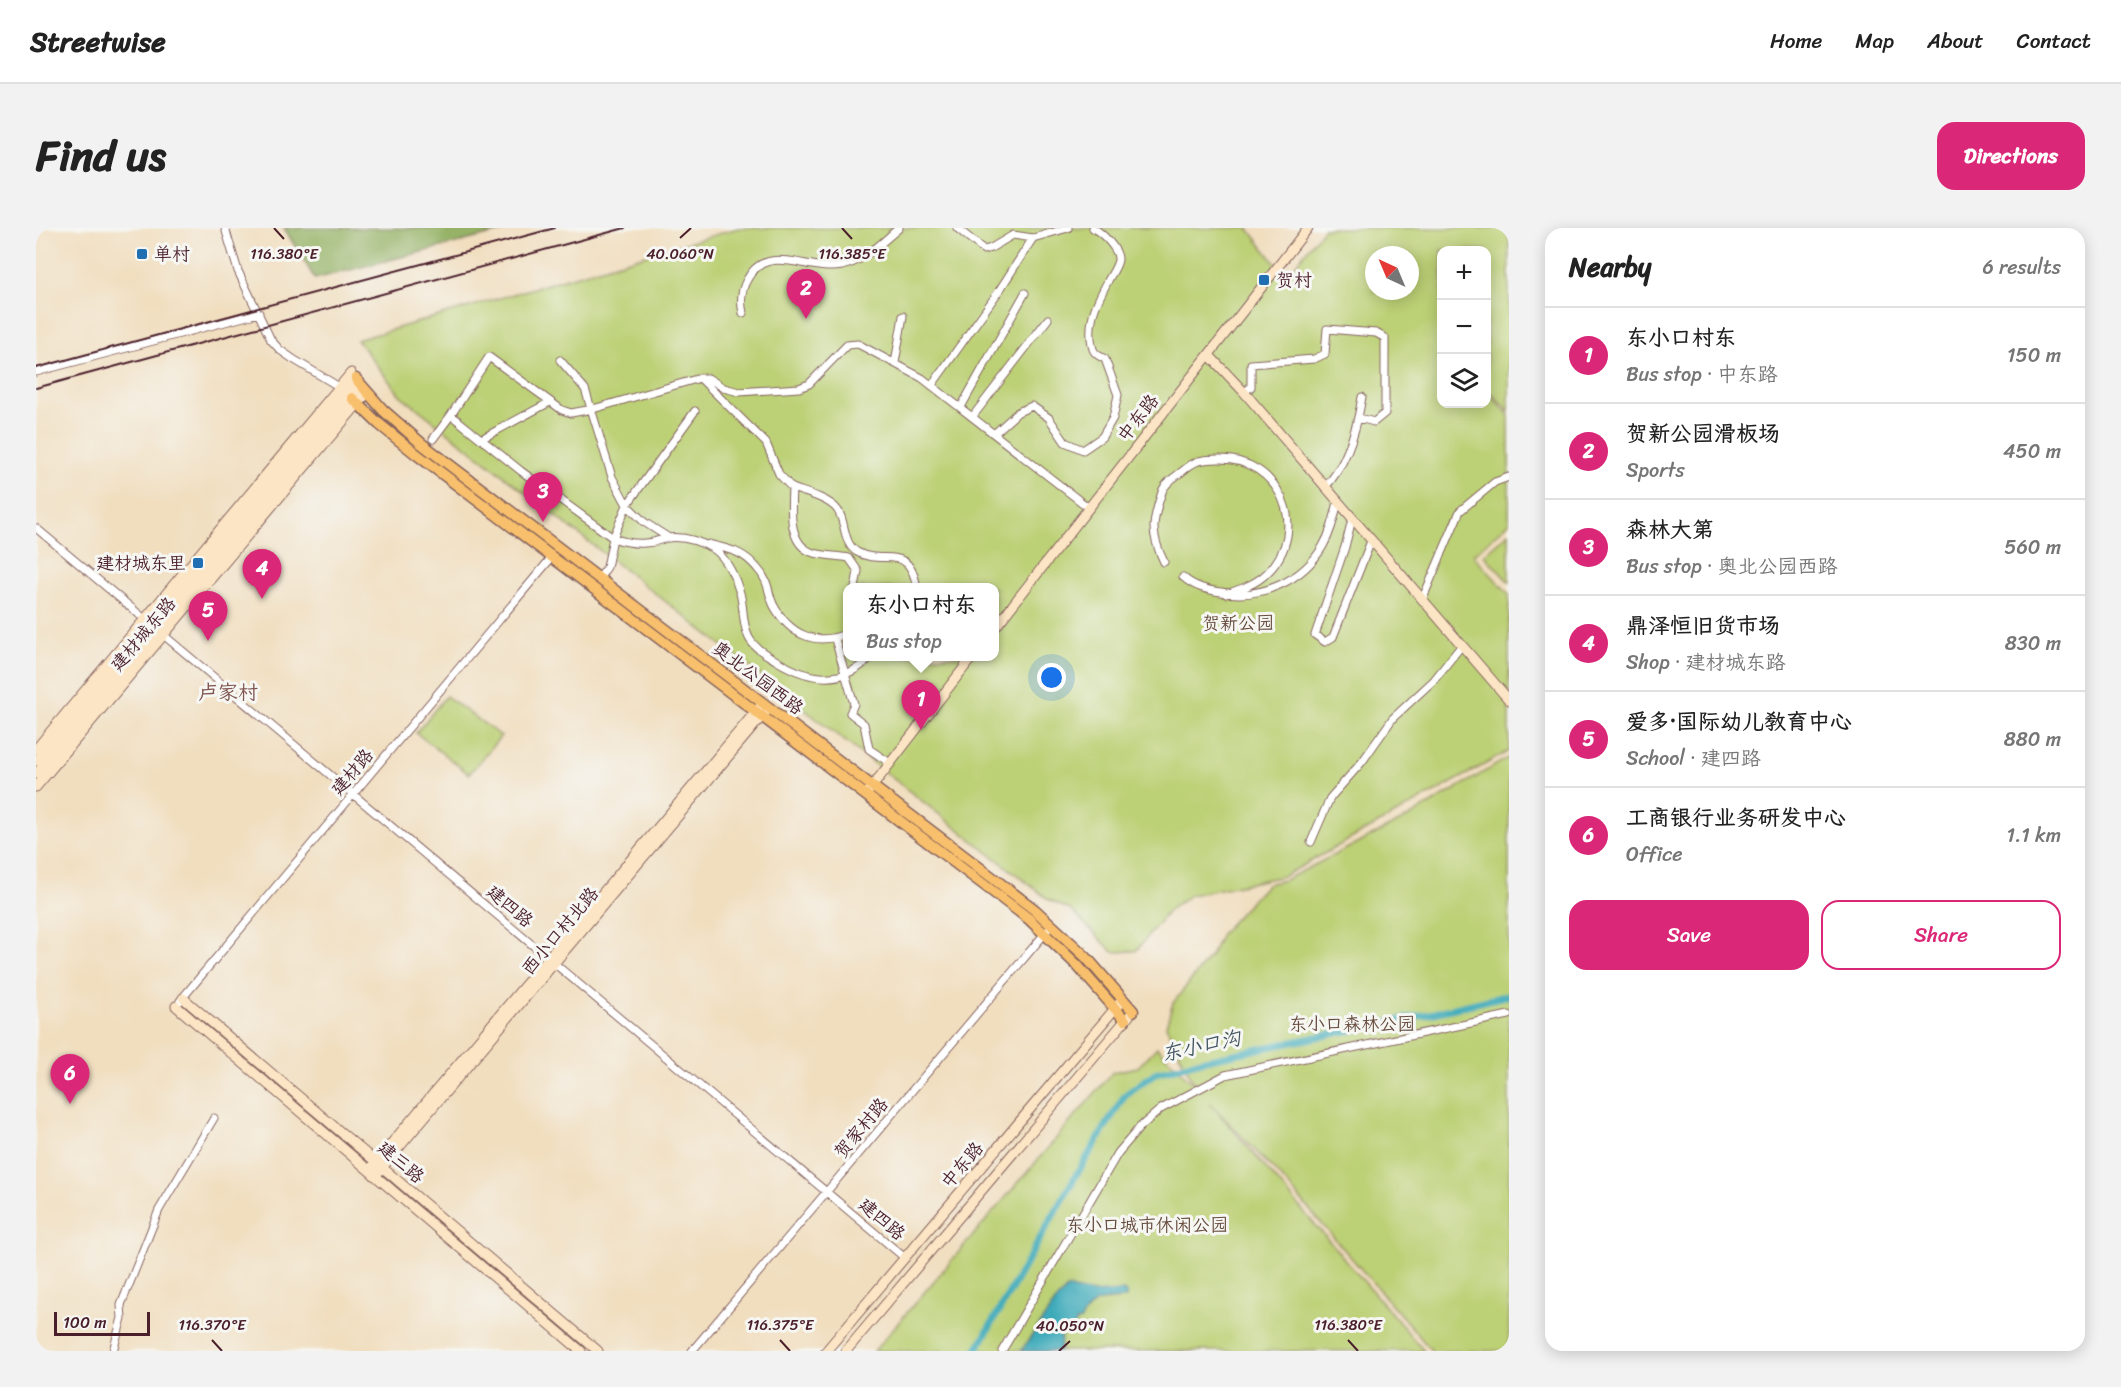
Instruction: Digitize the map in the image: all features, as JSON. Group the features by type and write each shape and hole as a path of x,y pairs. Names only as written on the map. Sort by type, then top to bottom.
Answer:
{"main road":[{"name":"奥北公园西路","path":"351,387 401,442 552,557 869,790 1049,929 1096,968 1129,1016"},
{"name":"奥北公园西路","path":"351,387 599,579 762,710"}],"street":[{"path":"225,228 238,271 271,340 280,350 351,387"},
{"path":"742,313 741,296 744,285 758,265 769,260 780,259 814,267 845,265 856,261 881,245 899,228"},
{"path":"957,228 984,250 1013,236 1033,238 1068,228"},
{"path":"995,433 1018,412 1032,406 1049,418 1065,442 1083,450 1102,437 1113,418 1118,395 1105,359 1094,354 1090,326 1097,302 1118,262 1117,254 1101,234 1093,228"},
{"name":"中东路","path":"999,623 1308,228"},
{"path":"932,385 999,291 1033,238"},
{"path":"961,407 1025,293"},
{"path":"36,372 259,313"},
{"path":"896,363 903,316"},
{"path":"973,416 1048,319"},
{"path":"1244,392 1251,387 1251,364 1314,359 1325,354 1328,329 1376,333 1385,338 1385,413 1374,422 1359,418"},
{"path":"433,439 489,357 550,402 571,413 593,409 700,378 708,378 724,388 739,392 799,388 809,384 847,345 858,344 932,385 1089,507"},
{"path":"1209,355 1244,392 1509,700"},
{"path":"560,360 585,388 612,477 627,505 644,522 669,538"},
{"path":"700,378 766,443 779,474 792,488 823,500 836,508 841,517 845,535 856,551 874,557 890,556 904,560 915,574 916,583"},
{"name":"建材城东路","path":"36,774 351,387"},
{"name":"建材城东路","path":"36,761 154,627 351,387"},
{"path":"1325,487 1334,478 1359,418 1362,397"},
{"path":"481,439 550,402"},
{"path":"599,579 607,567 614,538 627,505 694,411"},
{"path":"451,415 521,471 614,538 629,543 691,538 736,550 757,567 768,583 777,611 797,633 814,639 835,639 843,635"},
{"path":"1164,562 1158,550 1152,521 1164,486 1197,460 1232,459 1250,466 1269,479 1284,501 1288,529 1281,554 1267,573 1249,585 1226,594"},
{"path":"1422,600 1460,511 1495,482 1509,477"},
{"path":"792,488 791,507 795,537 810,552 849,558 858,570 856,583"},
{"path":"1183,577 1197,586 1226,594 1252,595 1284,584 1313,560 1323,547 1332,527 1338,502"},
{"path":"1352,519 1345,547 1315,635 1325,642 1333,637 1371,541"},
{"name":"建四路","path":"36,528 905,1258"},
{"path":"691,538 716,551 730,567 740,593 748,635 756,647 793,671 817,678 845,675 866,661"},
{"name":"建材路","path":"176,1006 552,557"},
{"name":"建材城东路","path":"36,749 154,627"},
{"name":"建材城东路","path":"36,787 154,627"},
{"path":"835,639 854,704 850,713 864,724 869,749 890,763"},
{"path":"1311,842 1330,798 1362,762 1392,718 1434,680 1462,645"},
{"path":"869,790 970,661"},
{"name":"西小口村北路","path":"372,1173 762,710"},
{"name":"贺家村路","path":"692,1351 1049,929"},
{"name":"建三路","path":"183,998 598,1351"},
{"name":"中东路","path":"826,1351 1119,1004"},
{"name":"建三路","path":"176,1006 581,1351"},
{"path":"1002,1351 1118,1153 1140,1127 1161,1108 1224,1075 1509,1015"},
{"name":"中东路","path":"846,1351 1129,1016"},
{"path":"113,1351 122,1318 121,1305 159,1209 214,1118"}],"green space":[{"path":"284,228 516,228 315,279"},
{"name":"贺新公园","path":"738,228 1248,228 1286,277 1324,228 1509,228 1509,411 1491,393 1491,246 1437,246 1437,408 1491,408 1491,395 1509,415 1509,523 1473,555 1509,594 1509,751 1284,876 1190,895 1169,910 1136,951 1113,952 1072,911 1048,899 400,395 357,340"},
{"path":"1509,533 1509,582 1484,555"},
{"path":"446,696 501,736 469,774 416,733"},
{"path":"1509,757 1509,1351 1432,1351 1288,1185 1210,1103 1424,1351 874,1351 1113,1072 1138,1067 1157,1047 1195,1086 1166,1026 1173,1003 1211,955 1221,934 1267,884 1285,880 1409,817"}],"water":[{"path":"1068,1288 1093,1293 1123,1291 1126,1293 1126,1298 1095,1303 1090,1307 1081,1320 1076,1322 1075,1327 1061,1336 1060,1351 1021,1351 1058,1298"}],"waterway":[{"name":"东小口沟","path":"976,1351 1075,1177 1125,1095 1155,1073 1205,1060 1434,1013 1509,995"}],"railway":[{"path":"36,368 555,228"},
{"path":"36,388 625,228"}],"place":[{"name":"单村","path":"142,254"},
{"name":"贺村","path":"1264,280"},
{"name":"贺新公园滑板场","path":"806,319"},
{"name":"森林大第","path":"543,522"},
{"name":"建材城东里","path":"198,563"},
{"name":"鼎泽恒旧货市场","path":"262,599"},
{"name":"爱多·国际幼儿教育中心","path":"208,641"},
{"name":"东小口村东","path":"921,730"},
{"name":"工商银行业务研发中心","path":"70,1104"}],"district":[{"name":"卢家村","path":"228,692"}],"park label":[{"name":"东小口森林公园","path":"1352,1024"},
{"name":"东小口城市休闲公园","path":"1147,1225"}]}
